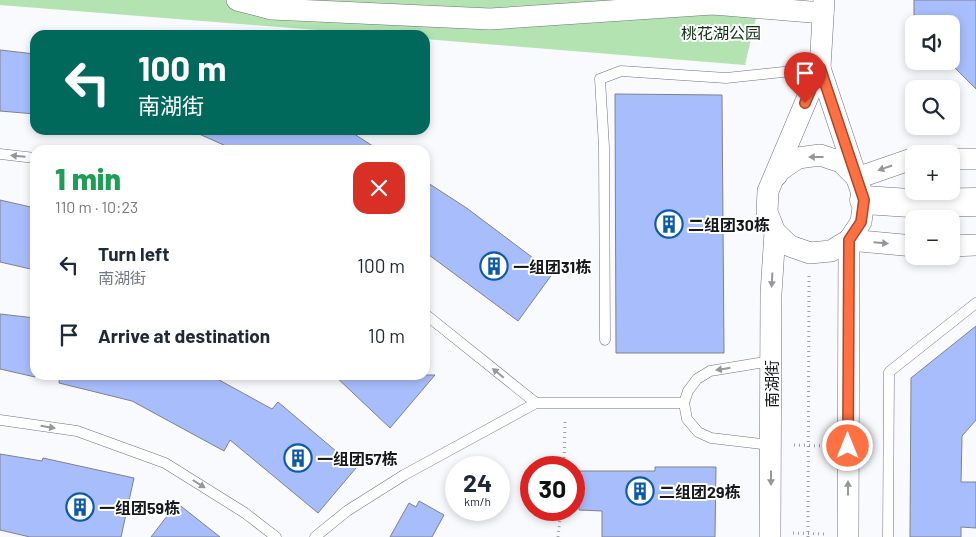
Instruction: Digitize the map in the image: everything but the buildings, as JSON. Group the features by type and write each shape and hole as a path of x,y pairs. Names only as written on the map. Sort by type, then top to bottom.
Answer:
{"street":[{"path":"237,0 272,9 490,18 713,4 824,6 820,68 768,191 767,212 775,232 790,246 810,253 831,251 849,240 861,222 861,189 820,68"},
{"path":"768,191 779,171 798,158 820,155 841,162 861,189 910,203 976,202"},
{"path":"960,160 976,159"},
{"path":"861,189 905,162"},
{"name":"南湖街","path":"770,535 771,294 775,232"},
{"path":"849,240 905,245"},
{"path":"848,535 849,240"},
{"path":"960,246 976,245"}],"lane":[{"path":"605,340 604,146 600,79 621,71 726,78 820,68"},
{"path":"0,154 30,157"},
{"path":"888,537 889,372 976,303"},
{"path":"430,318 536,403"},
{"path":"771,361 710,371 697,379 688,391 684,403 687,419 698,432 711,438 771,445"},
{"path":"315,537 347,511 404,475 536,403 684,403"},
{"path":"0,420 77,432 165,463 245,513 276,537"}],"path":[{"path":"808,535 810,253"},
{"path":"564,456 566,403"},
{"path":"771,445 848,446"},
{"path":"558,537 560,521"},
{"path":"770,535 848,535"}],"green space":[{"name":"桃花湖公园","path":"0,0 760,0 745,65 430,39 430,30 318,30 0,5"}],"place":[{"name":"二组团30栋","path":"669,224"},
{"name":"一组团31栋","path":"494,266"},
{"name":"一组团57栋","path":"298,458"},
{"name":"二组团29栋","path":"640,491"},
{"name":"一组团59栋","path":"80,507"}],"route":[{"path":"805,103 820,68 864,200 861,222 849,240 848,446"}]}
